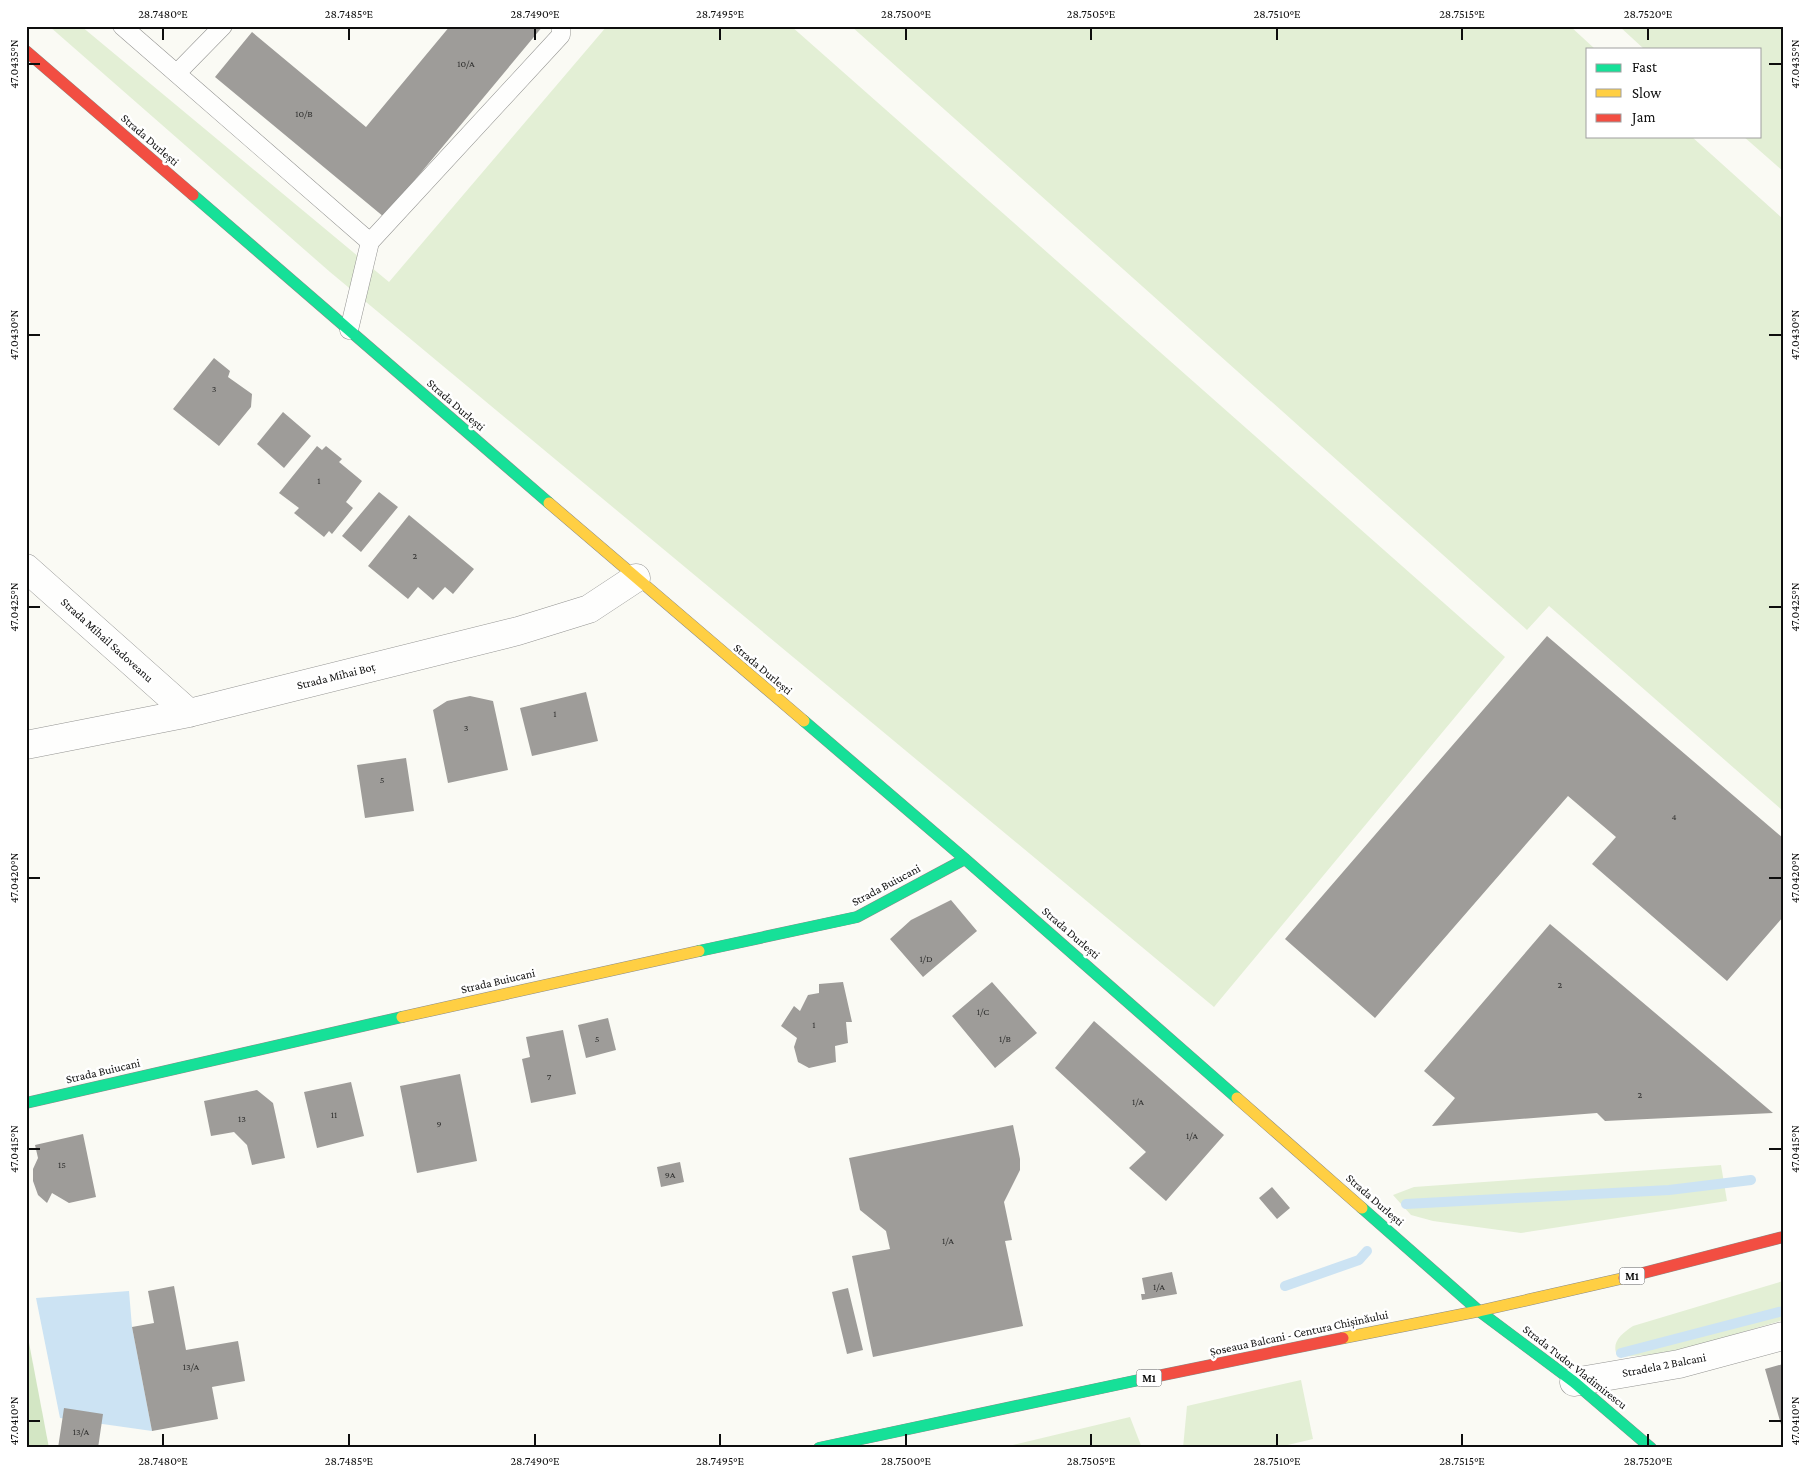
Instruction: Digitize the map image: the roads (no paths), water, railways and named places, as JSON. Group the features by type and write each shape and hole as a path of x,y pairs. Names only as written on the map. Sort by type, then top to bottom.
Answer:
{"main road":[{"name":"Strada Durlești","path":"26,51 636,578 965,858 1479,1311"},
{"name":"Strada Buiucani","path":"26,1103 548,983 857,917 965,858"},
{"name":"Șoseaua Balcani - Centura Chișinăului","path":"819,1448 1306,1345 1479,1311 1666,1268 1783,1237"},
{"name":"Strada Tudor Vladimirescu","path":"1479,1311 1574,1382 1651,1448"}],"street":[{"name":"Strada Mihail Sadoveanu","path":"26,568 189,713"},
{"name":"Strada Mihai Boț","path":"26,745 189,713 518,631 589,609 636,578"},
{"name":"Stradela 2 Balcani","path":"1574,1382 1679,1364 1783,1336"}],"lane":[{"path":"122,26 370,242"},
{"path":"177,73 223,26"},
{"path":"349,330 370,242 560,35 561,26"}],"water":[{"path":"129,1291 132,1327 152,1431 60,1418 36,1298"}],"waterway":[{"path":"1406,1204 1669,1190 1751,1180"},
{"path":"1285,1286 1359,1260 1367,1251"},
{"path":"1621,1353 1783,1311"}]}
